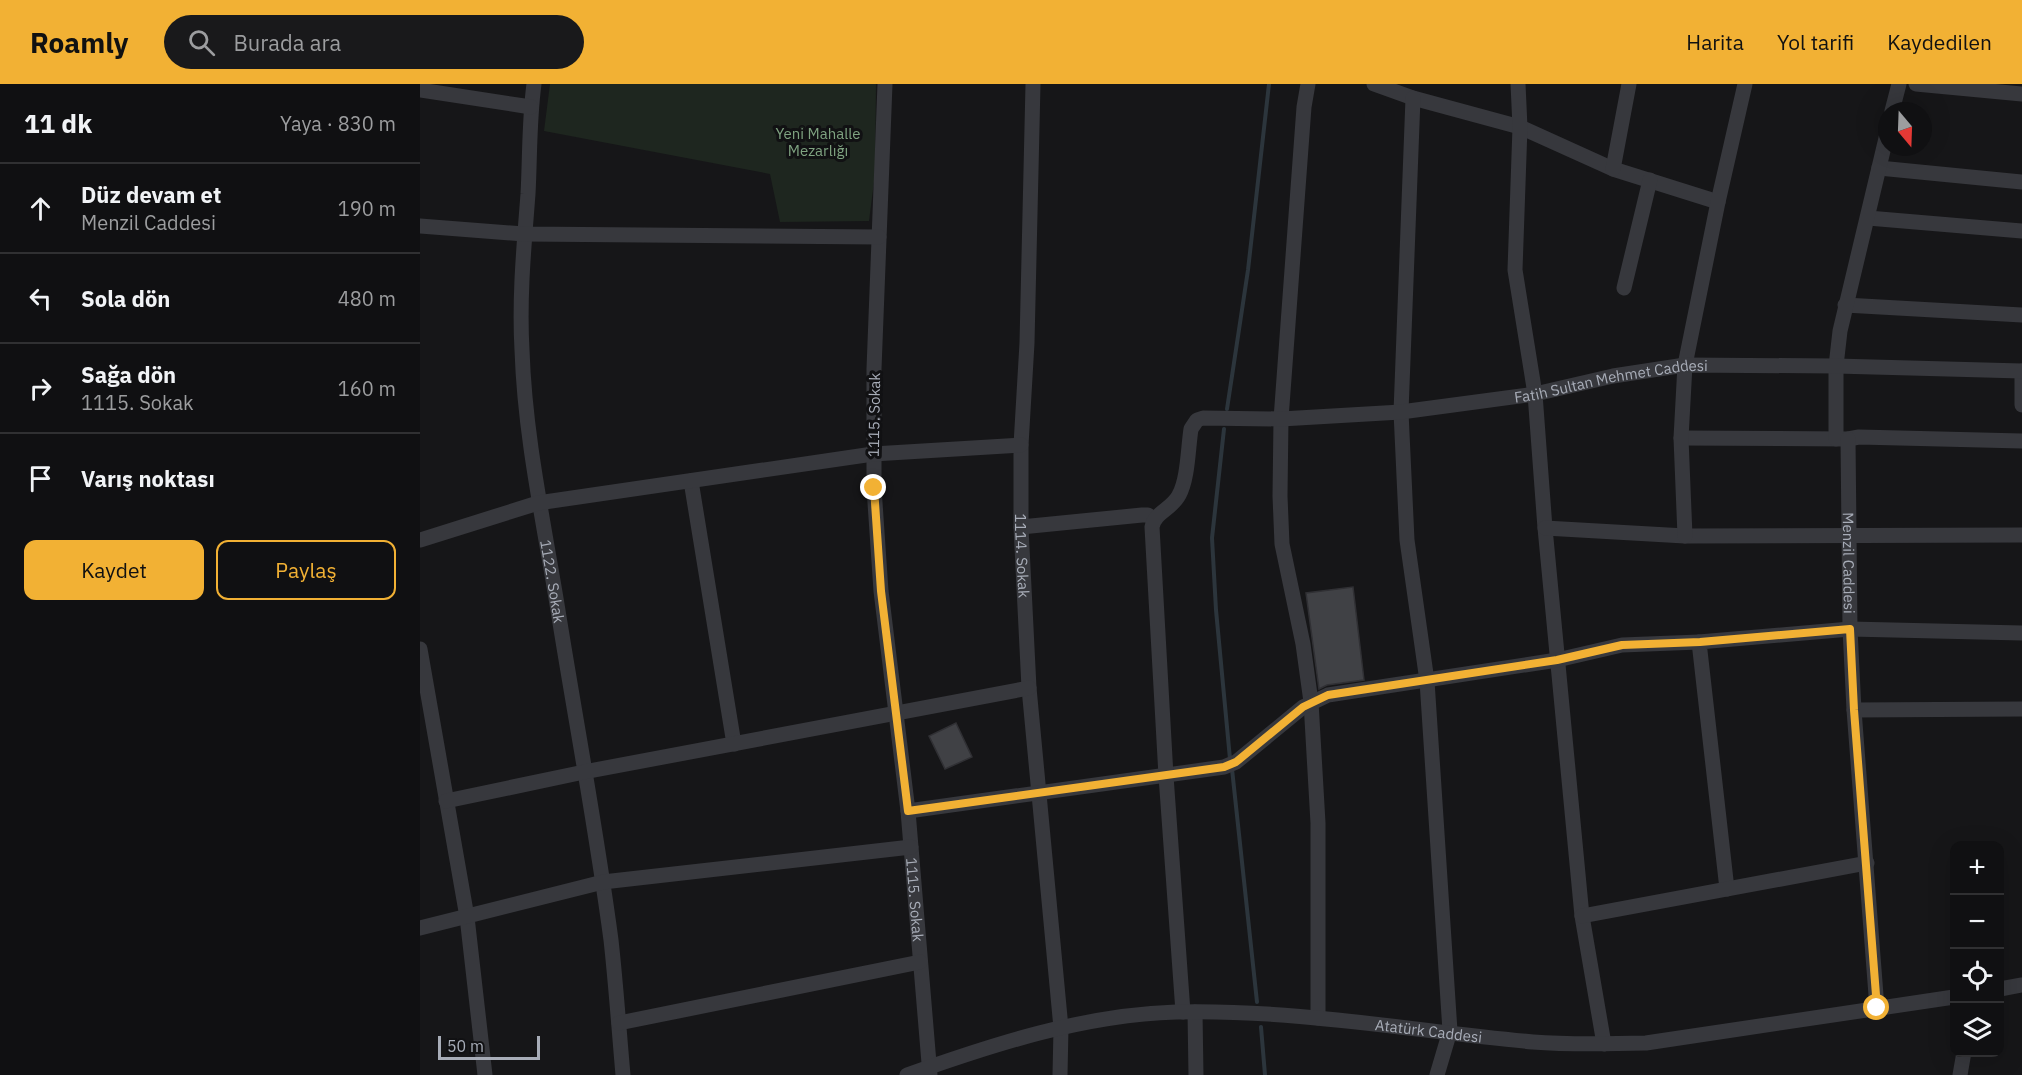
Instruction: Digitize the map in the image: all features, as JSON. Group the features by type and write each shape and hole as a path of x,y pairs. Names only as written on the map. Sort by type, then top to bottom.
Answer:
{"street":[{"name":"1122. Sokak","path":"534,84 524,234 522,349 538,503 603,882 623,1075"},
{"name":"1115. Sokak","path":"885,84 873,454 881,591 908,811 930,1071"},
{"name":"1114. Sokak","path":"1033,84 1027,343 1021,445 1021,527 1029,688 1060,1028 1060,1075"},
{"path":"1308,84 1304,107 1281,419 1282,544 1303,644 1311,702 1318,823 1318,1018"},
{"path":"1518,84 1520,128 1515,270 1535,394 1545,528 1582,916 1605,1044"},
{"path":"1613,169 1629,84"},
{"path":"1685,536 1681,438 1685,365 1745,84"},
{"path":"1894,102 1899,84"},
{"path":"1916,84 2022,94"},
{"path":"1384,86 1413,98 1520,128 1613,169 1718,202"},
{"path":"420,90 531,107"},
{"path":"1413,98 1401,412 1407,540 1427,681 1450,1031 1437,1075"},
{"name":"Menzil Caddesi","path":"1877,1008 1854,710 1849,537 1836,366 1845,305 1882,156"},
{"path":"1879,168 2022,182"},
{"path":"1624,288 1650,180"},
{"path":"1868,218 2022,231"},
{"path":"420,226 524,234 879,237"},
{"path":"1845,305 2022,315"},
{"name":"Fatih Sultan Mehmet Caddesi","path":"1154,520 1174,503 1180,493 1191,429 1197,420 1203,418 1281,419 1401,412 1535,394 1613,376 1685,365 2022,371"},
{"path":"2022,371 2022,405"},
{"path":"1681,438 1842,439 1859,437 2022,441"},
{"path":"420,540 538,503 873,454 1021,445"},
{"path":"691,481 734,744"},
{"path":"1021,527 1142,515 1148,515 1154,520 1152,527 1166,776 1196,1075"},
{"path":"1545,528 1685,536 2022,535"},
{"path":"908,811 1228,766 1311,702 1328,695 1557,660 1622,645 1700,642 1850,629 2022,633"},
{"path":"1700,642 1727,889"},
{"path":"420,649 422,674 467,917 485,1075"},
{"path":"446,801 584,772 1029,688"},
{"path":"1854,710 2022,709"},
{"path":"420,928 603,882 911,847"},
{"path":"1582,916 1867,863"},
{"path":"619,1023 920,962"},
{"path":"2004,988 2022,985"},
{"name":"Atatürk Caddesi","path":"907,1075 930,1071 1026,1036 1124,1016 1224,1012 1318,1018 1535,1042 1605,1044 1646,1043 1950,998"},
{"path":"1960,1075 1963,1057"}],"green space":[{"name":"Yeni Mahalle Mezarlığı","path":"550,84 876,84 875,174 869,221 780,222 770,174 544,131"}],"building":[{"path":"1353,587 1364,680 1327,685 1319,689 1306,593"},
{"path":"956,723 972,757 945,769 929,736"}],"waterway":[{"path":"1227,409 1248,270 1269,84"},
{"path":"1224,429 1212,538 1216,610 1230,759"},
{"path":"1232,769 1257,1002"},
{"path":"1261,1027 1265,1075"}],"route":[{"path":"874,488 881,591 908,811 1228,766 1236,762 1303,707 1328,695 1557,660 1622,645 1700,642 1850,629 1877,1008"}]}
